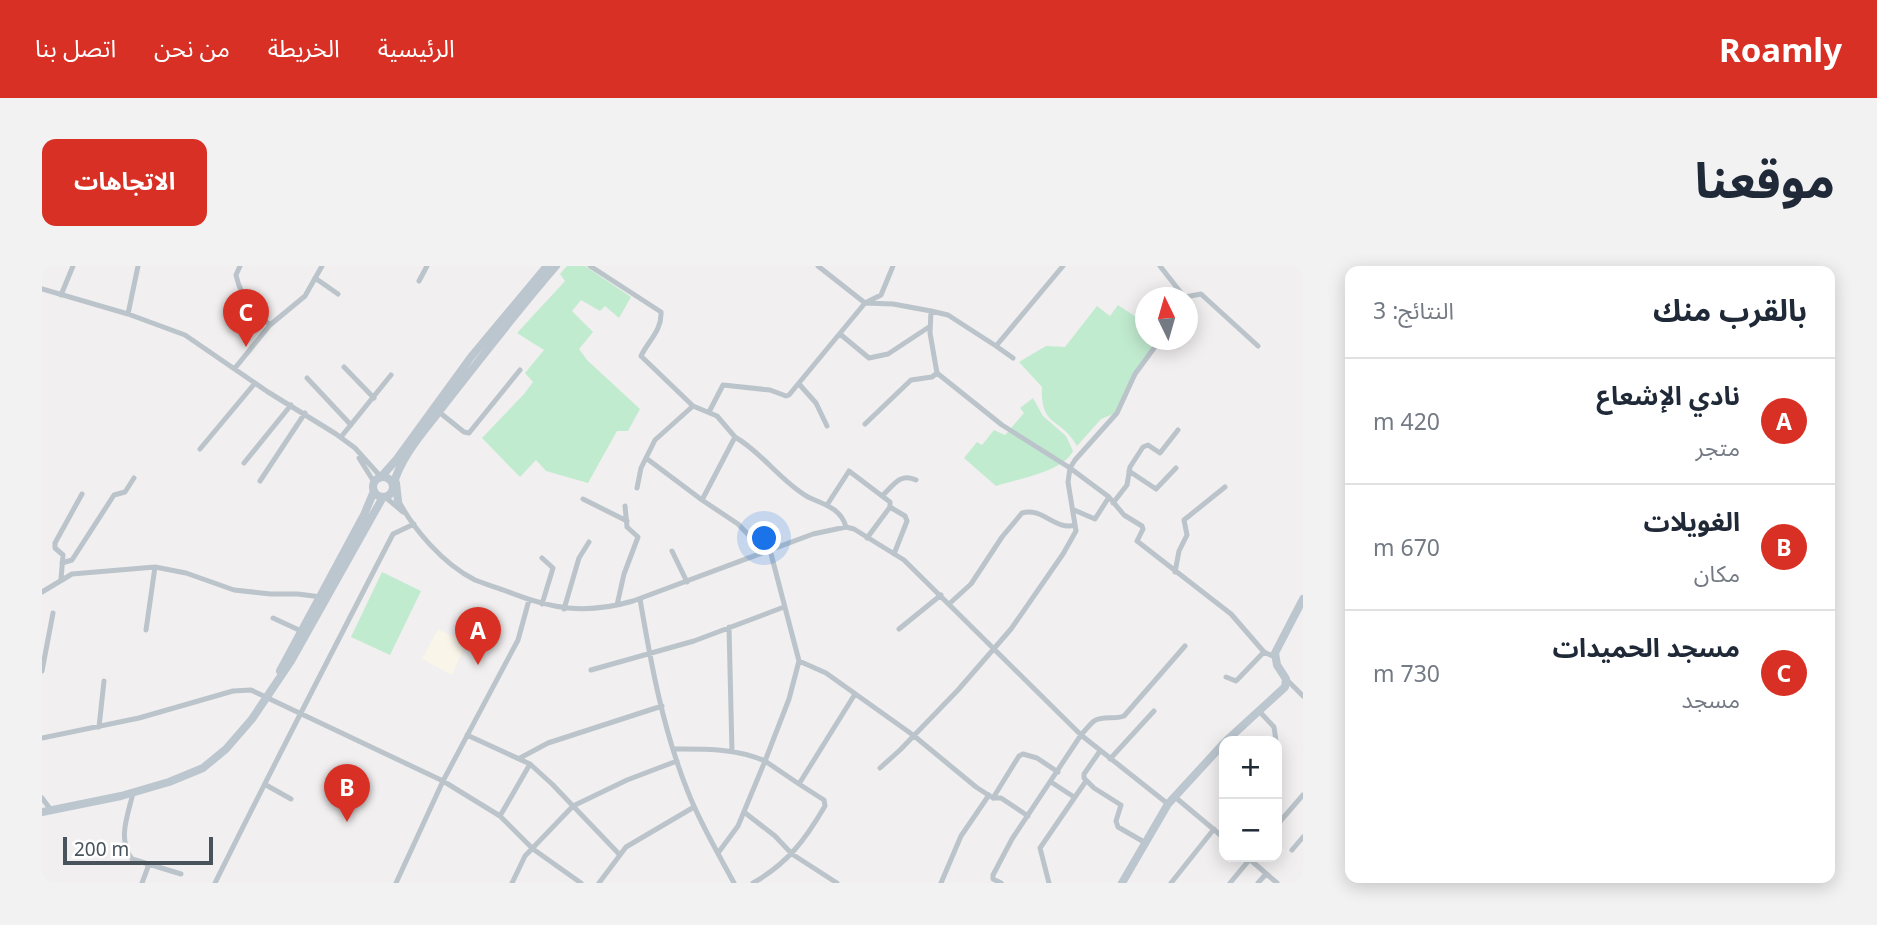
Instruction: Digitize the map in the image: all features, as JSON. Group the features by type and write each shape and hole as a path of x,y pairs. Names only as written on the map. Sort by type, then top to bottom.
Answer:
{"street":[{"path":"61,295 72,266"},
{"path":"128,314 138,266"},
{"path":"240,266 236,279 243,295 270,325"},
{"path":"235,368 270,325 305,296 322,266"},
{"path":"419,281 427,266"},
{"path":"396,503 393,472 471,357 542,269 555,266"},
{"path":"590,266 661,313 656,334 641,356 693,406 721,419 735,438 748,445 794,487 827,505 842,518 846,527 904,560 1081,735 1168,804"},
{"path":"818,266 865,303 912,307 948,315 1013,358"},
{"path":"709,412 723,386 770,390 786,396 799,384 865,303 881,295 893,266"},
{"path":"996,346 1063,266"},
{"path":"1160,266 1177,287"},
{"path":"278,677 284,660 321,597 377,480 393,472 516,312 542,269"},
{"path":"315,278 338,294"},
{"path":"42,289 128,314 185,335 350,444 377,480 384,497 396,503 445,559 466,575 542,604 582,610 617,606 813,534 846,527"},
{"path":"1198,295 1201,294 1258,346"},
{"path":"931,312 929,327 937,373 1002,425 1070,468 1109,497 1124,515 1142,526 1137,541 1231,614 1264,652 1275,657"},
{"path":"840,334 869,358 888,354 929,327"},
{"path":"880,768 958,690 1011,629 1063,554 1075,535 1074,510 1068,482 1070,468 1074,460 1117,414 1135,374 1153,350"},
{"path":"344,367 374,398"},
{"path":"439,412 464,432 469,432 520,370"},
{"path":"865,424 911,380 932,377 937,373"},
{"path":"341,437 391,375"},
{"path":"307,378 351,425"},
{"path":"201,449 255,383"},
{"path":"799,384 816,403 827,426"},
{"path":"244,463 290,405"},
{"path":"637,488 646,458 658,437 693,406"},
{"path":"260,481 305,413"},
{"path":"1113,503 1127,485 1129,471 1146,446 1160,453 1178,430"},
{"path":"702,500 735,438"},
{"path":"350,444 377,480"},
{"path":"646,458 738,524 767,551 799,661 781,721 744,812 732,836 718,853"},
{"path":"1129,471 1156,489 1176,468"},
{"path":"827,505 849,471 883,496 890,502 890,507 867,538"},
{"path":"393,472 396,503"},
{"path":"883,496 902,477 909,476 916,480"},
{"path":"62,563 72,560 114,495 125,492 134,478"},
{"path":"42,798 46,811 132,793 169,782 209,764 238,737 305,638 378,507 384,497 391,493 393,487 389,479 377,480"},
{"path":"1175,572 1179,551 1187,535 1184,520 1225,487"},
{"path":"61,579 62,555 55,548 55,543 82,494"},
{"path":"1074,510 1095,519 1109,497"},
{"path":"583,499 627,521"},
{"path":"378,507 396,503"},
{"path":"617,606 624,574 638,537 628,528 625,506"},
{"path":"890,507 905,516 907,522 894,554"},
{"path":"949,604 971,584 1002,537 1022,513 1032,511 1062,527 1075,525"},
{"path":"215,883 393,534 412,522"},
{"path":"564,608 579,558 589,542"},
{"path":"672,551 687,582"},
{"path":"542,558 554,568 542,604"},
{"path":"42,592 72,574 155,567 186,573 234,590 321,597"},
{"path":"146,630 155,567"},
{"path":"899,629 941,595"},
{"path":"640,599 650,655 673,750 694,807 734,883"},
{"path":"1303,599 1283,634 1275,657 1286,679 1303,696"},
{"path":"396,883 443,781 518,640 529,600"},
{"path":"591,670 650,655 783,607"},
{"path":"42,671 53,613"},
{"path":"273,618 301,631"},
{"path":"729,627 732,752"},
{"path":"1001,883 995,880 993,875 1012,839 1081,735 1095,720 1124,716 1185,646"},
{"path":"1226,677 1236,681 1264,652"},
{"path":"799,661 826,673 913,735 991,797 1000,798 1028,816"},
{"path":"1231,736 1285,687 1286,679"},
{"path":"99,727 104,681"},
{"path":"42,738 99,727 240,690 251,690 443,781 500,817 533,849 581,883"},
{"path":"800,784 855,694"},
{"path":"520,758 548,743 662,706"},
{"path":"1259,710 1274,727 1276,736"},
{"path":"1110,759 1154,711"},
{"path":"467,735 530,764 619,854"},
{"path":"673,750 708,748 765,761 824,800 825,806 792,854 780,866 754,883"},
{"path":"1122,883 1168,804 1219,749"},
{"path":"1100,751 1084,774 1086,781 1121,805 1116,821 1118,827 1144,842"},
{"path":"941,883 961,835 1019,756 1023,754 1037,758 1058,772"},
{"path":"512,883 525,856 573,806 627,780 677,761"},
{"path":"500,817 530,764"},
{"path":"1049,883 1040,848 1086,781"},
{"path":"1051,782 1074,797"},
{"path":"266,785 291,799"},
{"path":"132,793 123,839 127,853 132,859 181,874"},
{"path":"1282,819 1303,795"},
{"path":"1175,797 1219,834"},
{"path":"599,883 619,854 634,841 694,807"},
{"path":"744,812 775,836 792,854 838,883"},
{"path":"1171,883 1214,829"},
{"path":"1292,850 1303,837"},
{"path":"1230,883 1246,862"},
{"path":"1253,862 1278,883"},
{"path":"142,883 149,864"},
{"path":"564,883 569,874"},
{"path":"1258,883 1266,874"}],"shaded area":[{"path":"438,629 466,643 452,675 422,659"}],"green space":[{"path":"567,266 585,266 631,297 619,318 605,306 600,311 581,300 572,311 593,332 579,349 587,360 640,409 628,431 617,431 588,483 546,471 536,460 520,477 482,438 533,382 525,373 544,350 517,333 565,281 560,274"},
{"path":"1118,305 1135,316 1135,350 1151,350 1116,413 1101,419 1077,446 1065,430 1048,416 1042,400 1042,387 1019,362 1046,346 1065,347 1097,306 1110,316"},
{"path":"1033,398 1043,416 1066,436 1073,451 1068,458 1050,469 996,486 964,458 977,442 982,445 994,430 1005,435 1024,413 1020,408"},
{"path":"382,572 421,591 390,655 351,637"}],"place":[{"name":"مسجد الحميدات","path":"246,347"},
{"name":"نادي الإشعاع","path":"478,665"},
{"name":"الغويلات","path":"347,822"}]}
